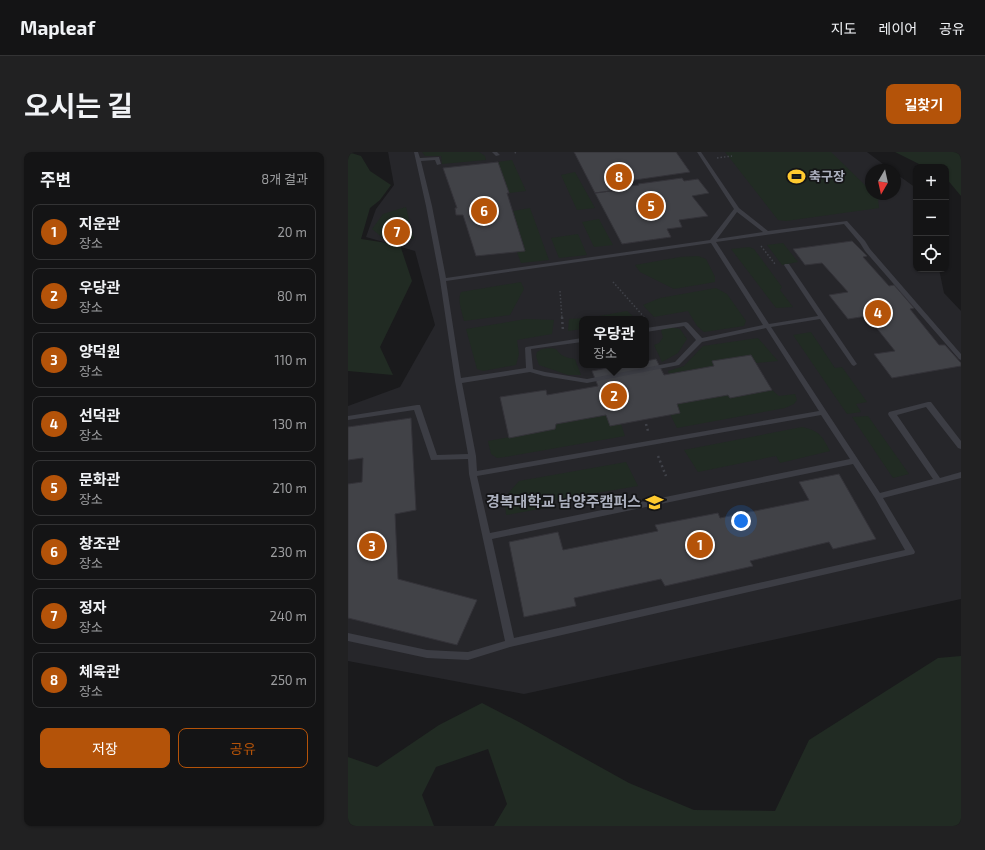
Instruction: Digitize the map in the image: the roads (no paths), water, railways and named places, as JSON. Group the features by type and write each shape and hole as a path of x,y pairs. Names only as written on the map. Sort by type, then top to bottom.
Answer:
{"lane":[{"path":"416,152 429,206 443,280 458,381 472,456 473,474 510,643"},
{"path":"699,152 738,209 766,232"},
{"path":"417,160 437,158 439,164"},
{"path":"712,241 738,209"},
{"path":"443,280 766,232 845,222 863,242 867,250 961,358"},
{"path":"348,637 427,654 468,656 510,643 911,552 878,496 712,241"},
{"path":"787,265 854,364"},
{"path":"458,381 530,370 544,374 587,381 677,364 700,340 767,326 822,317"},
{"path":"649,330 686,324 700,340"},
{"path":"530,370 528,348 579,340"},
{"path":"938,481 892,414 928,404 961,446"},
{"path":"348,418 417,407 434,458 472,456"},
{"path":"473,474 824,412"},
{"path":"487,537 855,461"},
{"path":"878,496 961,475"}],"place":[{"name":"축구장","path":"796,176"},
{"name":"체육관","path":"619,177"},
{"name":"문화관","path":"651,206"},
{"name":"창조관","path":"484,211"},
{"name":"정자","path":"397,232"},
{"name":"선덕관","path":"878,313"},
{"name":"우당관","path":"614,396"},
{"name":"경복대학교 남양주캠퍼스","path":"654,502"},
{"name":"지운관","path":"700,545"},
{"name":"양덕원","path":"372,546"}]}
